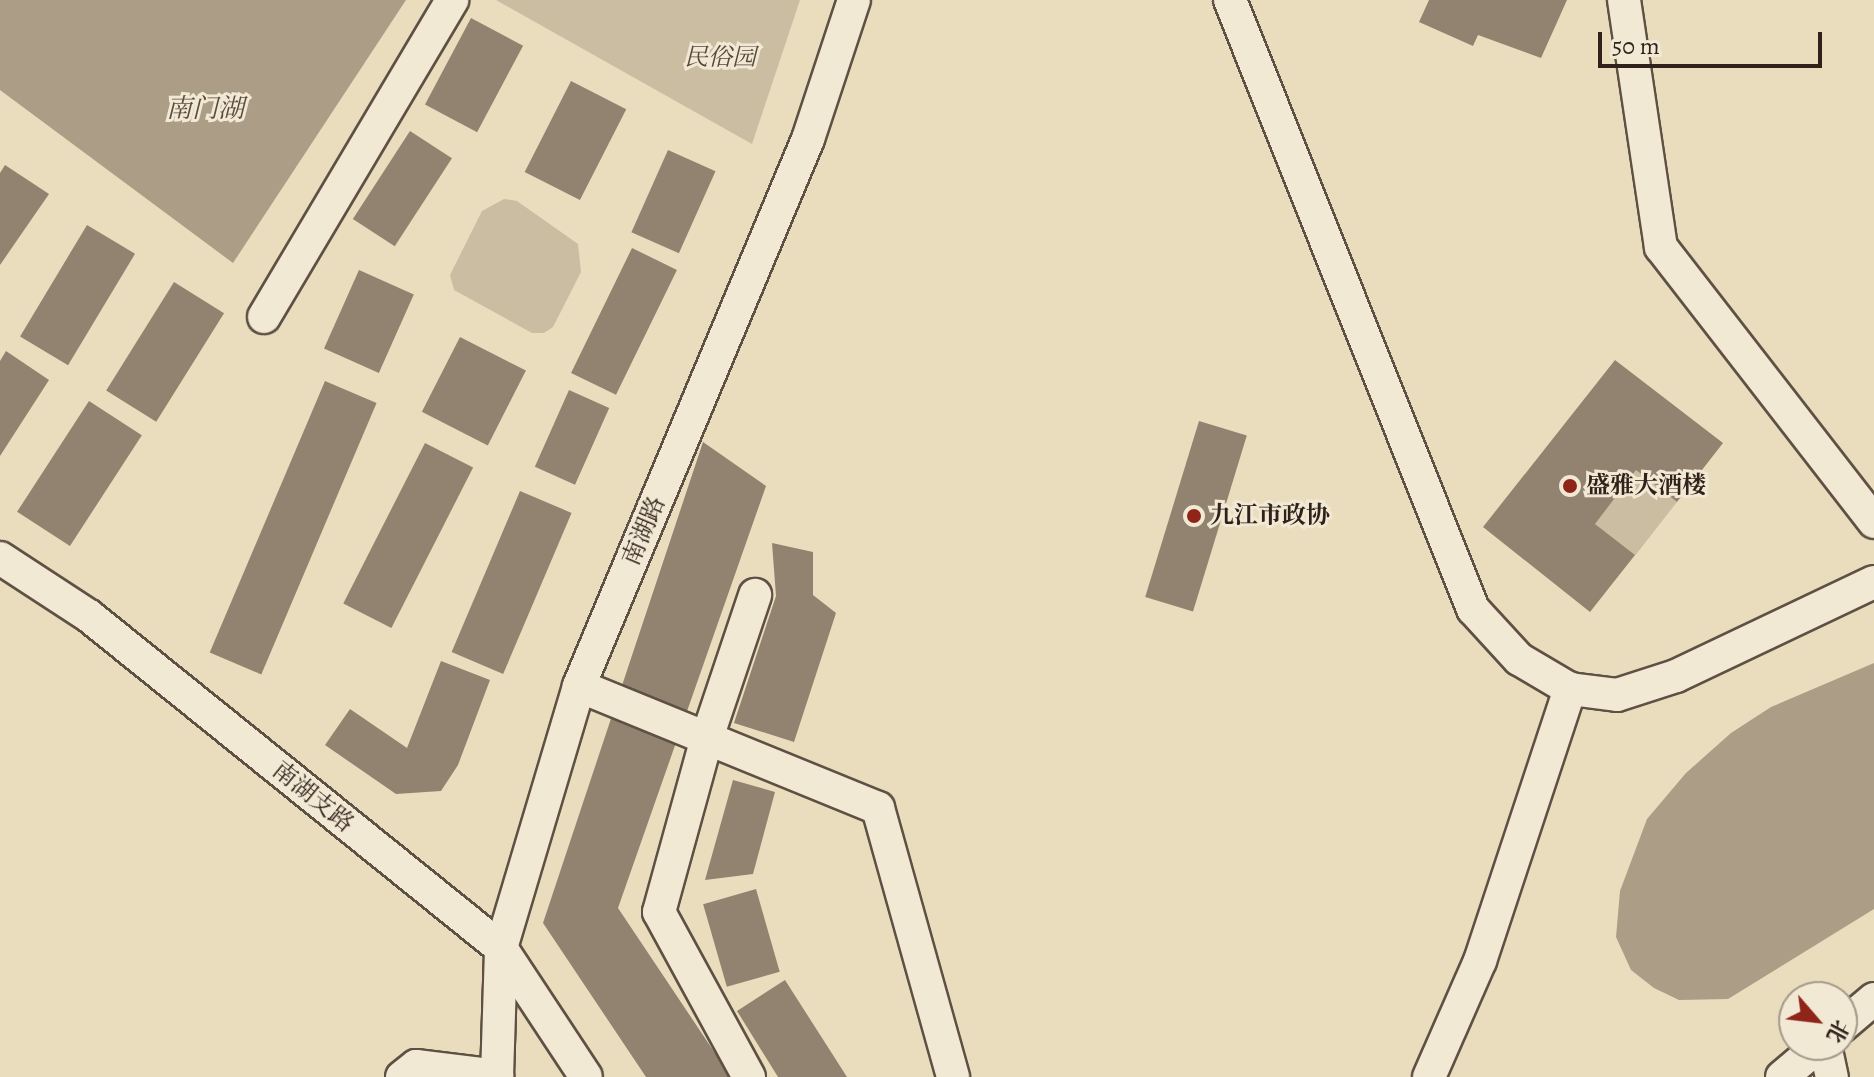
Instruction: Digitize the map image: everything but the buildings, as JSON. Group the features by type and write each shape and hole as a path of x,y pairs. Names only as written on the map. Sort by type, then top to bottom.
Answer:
{"street":[{"path":"264,317 452,0"},
{"name":"南湖路","path":"497,1076 501,948 579,686 808,139 854,0"},
{"path":"1230,0 1473,609 1519,659 1570,689 1617,695 1676,676 1874,582"},
{"path":"1624,0 1661,247 1874,522"},
{"name":"南湖支路","path":"0,558 89,616 501,948 586,1077"},
{"path":"749,1077 659,912 707,738 755,595"},
{"path":"579,686 878,808 953,1077"},
{"path":"1429,1077 1480,961 1570,689"},
{"path":"1858,1012 1874,999"},
{"path":"1782,1077 1802,1061"},
{"path":"402,1077 416,1066 497,1076"}],"green space":[{"name":"民俗园","path":"496,0 800,0 752,144"},
{"path":"504,199 517,201 578,244 581,272 553,327 544,333 532,333 454,290 450,275 482,211"},
{"path":"1636,470 1677,502 1635,556 1594,524"}],"water":[{"name":"南门湖","path":"0,0 406,0 233,263 0,90"},
{"path":"1874,663 1874,909 1728,999 1679,1000 1654,988 1631,970 1616,937 1620,891 1647,819 1686,773 1731,733 1771,707"}],"place":[{"name":"盛雅大酒楼","path":"1570,486"},
{"name":"九江市政协","path":"1194,516"}]}
